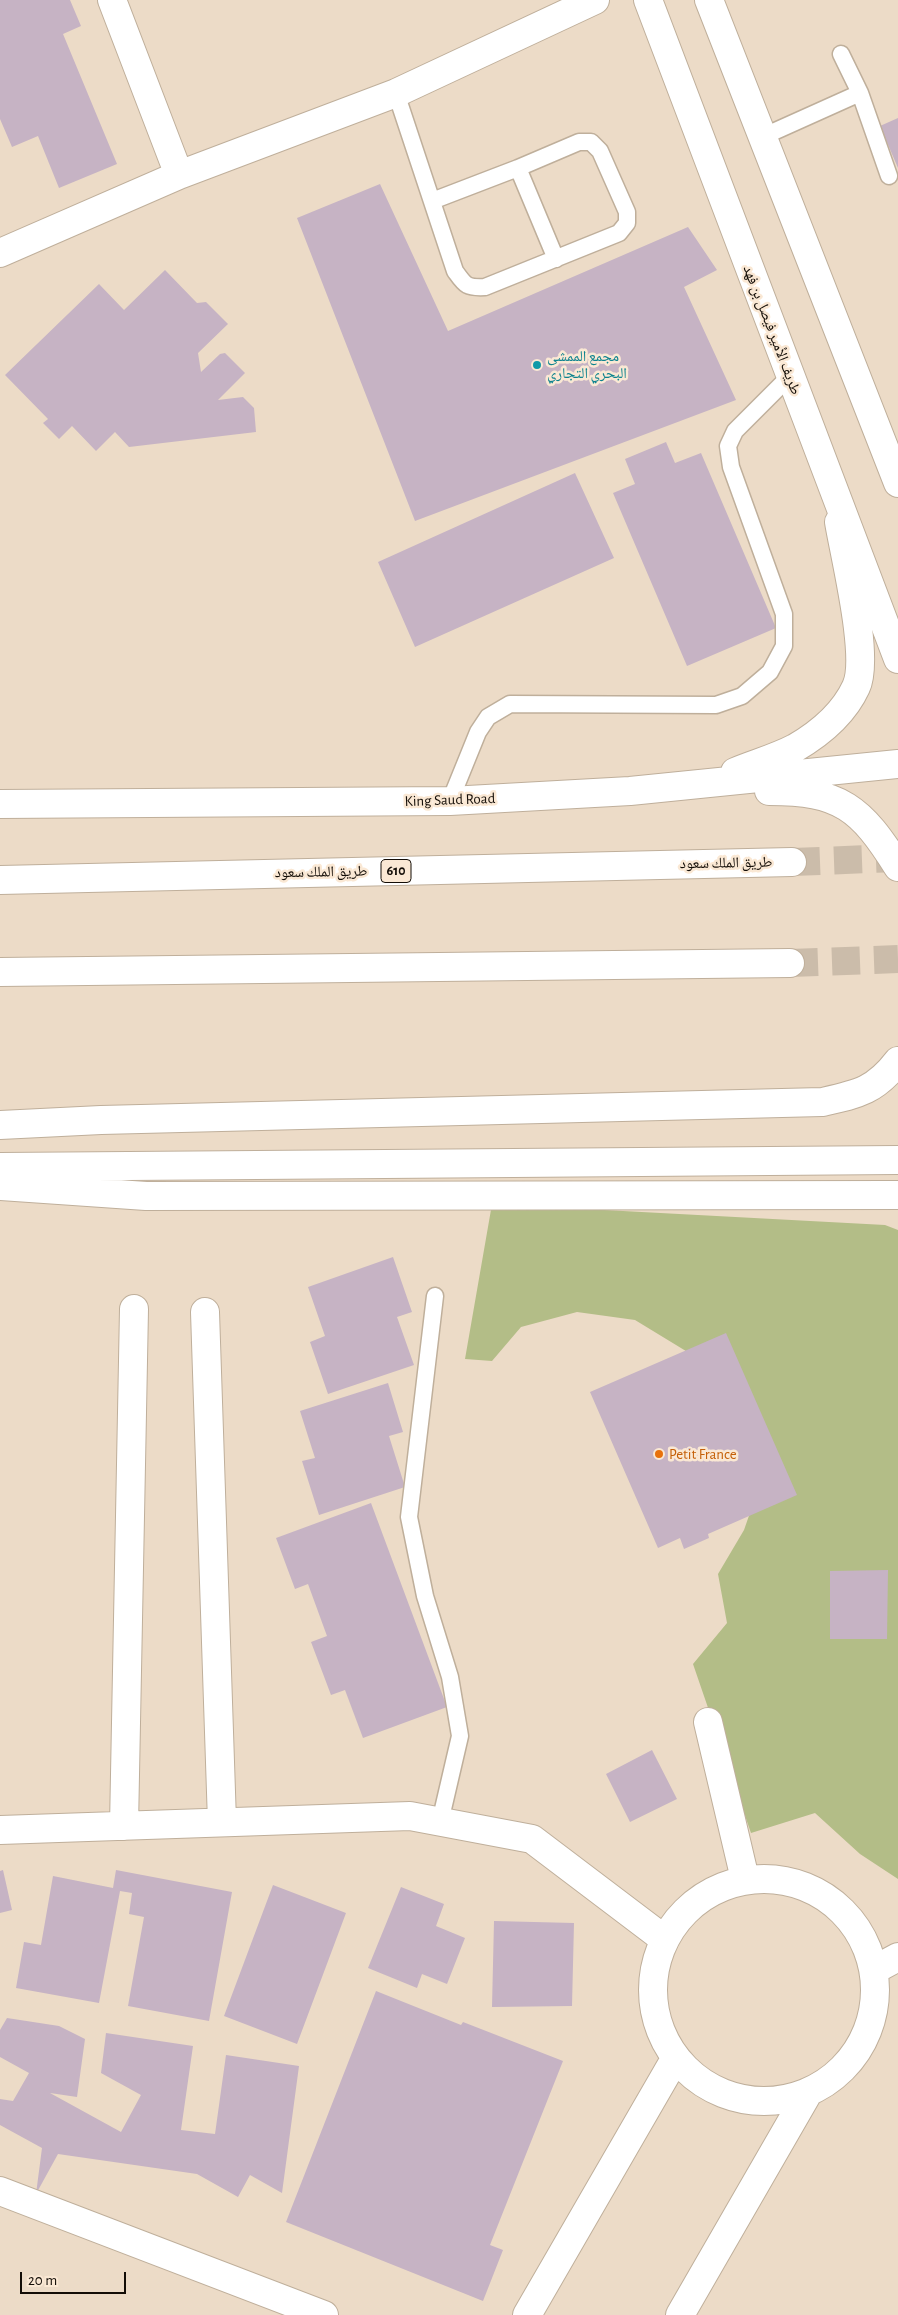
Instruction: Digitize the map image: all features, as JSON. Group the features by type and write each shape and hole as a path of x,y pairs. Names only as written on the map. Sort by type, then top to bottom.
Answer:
{"main road":[{"path":"112,0 179,175"},
{"path":"0,253 179,175 396,92 595,0"},
{"name":"طريف الأمير فيصل بن فهد","path":"648,0 789,377 898,659"},
{"path":"710,0 898,483"},
{"path":"859,385 898,448"},
{"path":"705,783 793,748 819,732 841,710 857,686 861,651 833,489"},
{"name":"King Saud Road","path":"0,804 450,801 630,791 898,764"},
{"path":"630,791 798,791 831,798 860,814 882,841 898,867"},
{"name":"طريق الملك سعود","path":"0,880 792,862"},
{"path":"0,972 790,963"},
{"path":"0,1125 121,1120 822,1102 855,1094 877,1083 884,1079 898,1061"},
{"path":"0,1167 898,1160"},
{"path":"0,1186 146,1196 898,1195"},
{"path":"124,1826 134,1310"},
{"path":"205,1312 222,1822"},
{"path":"708,1722 745,1879"},
{"path":"0,1830 410,1816 532,1839 664,1939"},
{"path":"745,1879 780,1879 813,1889 841,1909 862,1937 874,1970 874,2007 863,2043 840,2073 808,2093 772,2102 736,2098 703,2084 676,2059 660,2031 652,2000 654,1969 664,1939 684,1911 712,1890 745,1879"},
{"path":"874,1970 898,1958"},
{"path":"527,2315 676,2059"},
{"path":"680,2315 808,2093"},
{"path":"0,2191 324,2315"}],"lane":[{"path":"841,54 860,93 889,176"},
{"path":"396,92 455,271 465,285 473,288 485,287 619,233 627,223 627,212 600,151 591,142 579,142 432,201"},
{"path":"762,137 860,93"},
{"path":"518,168 556,259"},
{"path":"450,801 478,732 488,717 510,704 716,705 742,696 770,672 784,646 784,614 731,467 728,446 734,431 789,377"},
{"path":"435,1296 409,1517 425,1596 450,1677 460,1736 440,1822"}],"green space":[{"path":"492,1204 885,1225 898,1230 898,1879 860,1854 815,1813 751,1833 693,1664 727,1623 718,1574 744,1530 759,1487 699,1359 635,1320 577,1312 521,1327 492,1361 465,1359"}],"building":[{"path":"0,0 70,0 81,26 63,34 117,164 59,188 38,136 12,147 0,119"},
{"path":"898,118 898,168 880,126"},
{"name":"مجمع الممشى البحري التجاري","path":"380,184 448,331 688,227 717,270 684,287 736,400 415,521 297,218"},
{"path":"165,270 197,303 206,302 228,324 198,353 201,372 220,354 225,353 245,373 218,400 243,397 254,408 256,432 129,447 115,432 96,451 72,426 59,439 43,423 48,419 5,375 99,284 124,310"},
{"path":"666,442 675,463 701,453 776,628 687,666 613,493 635,484 625,459"},
{"path":"575,473 614,558 415,647 378,562"},
{"path":"393,1257 412,1312 397,1317 414,1365 328,1394 310,1342 325,1336 308,1287"},
{"path":"726,1333 797,1495 708,1534 709,1538 684,1549 680,1538 658,1548 590,1392"},
{"path":"388,1383 403,1432 389,1436 405,1487 319,1515 302,1461 315,1458 300,1411"},
{"path":"371,1503 447,1707 363,1738 345,1690 331,1695 311,1642 327,1636 308,1584 295,1589 276,1538"},
{"path":"888,1570 887,1639 830,1639 830,1571"},
{"path":"652,1750 677,1799 630,1822 606,1774"},
{"path":"3,1870 12,1910 0,1913 0,1871"},
{"path":"116,1870 232,1892 209,2021 128,2006 144,1917 129,1914 132,1893 120,1891 99,2003 16,1988 24,1942 41,1945 53,1876 113,1888"},
{"path":"273,1885 346,1913 297,2044 224,2016"},
{"path":"401,1887 444,1904 436,1926 465,1938 447,1984 422,1974 417,1988 368,1968"},
{"path":"494,1921 574,1923 572,2006 492,2007"},
{"path":"376,1991 461,2025 463,2022 563,2061 490,2245 503,2250 483,2301 286,2222"},
{"path":"7,2018 59,2026 85,2039 77,2097 50,2093 121,2132 141,2095 101,2073 106,2033 193,2046 181,2130 215,2134 226,2055 299,2066 282,2193 250,2175 238,2197 197,2174 58,2154 36,2194 42,2148 0,2125 0,2099 13,2101 29,2073 0,2057 0,2030"}],"tunnel":[{"path":"792,862 898,858"},
{"path":"790,963 898,959"}],"place":[{"name":"مجمع الممشى البحري التجاري","path":"537,365"},
{"name":"Petit France","path":"659,1454"}]}
